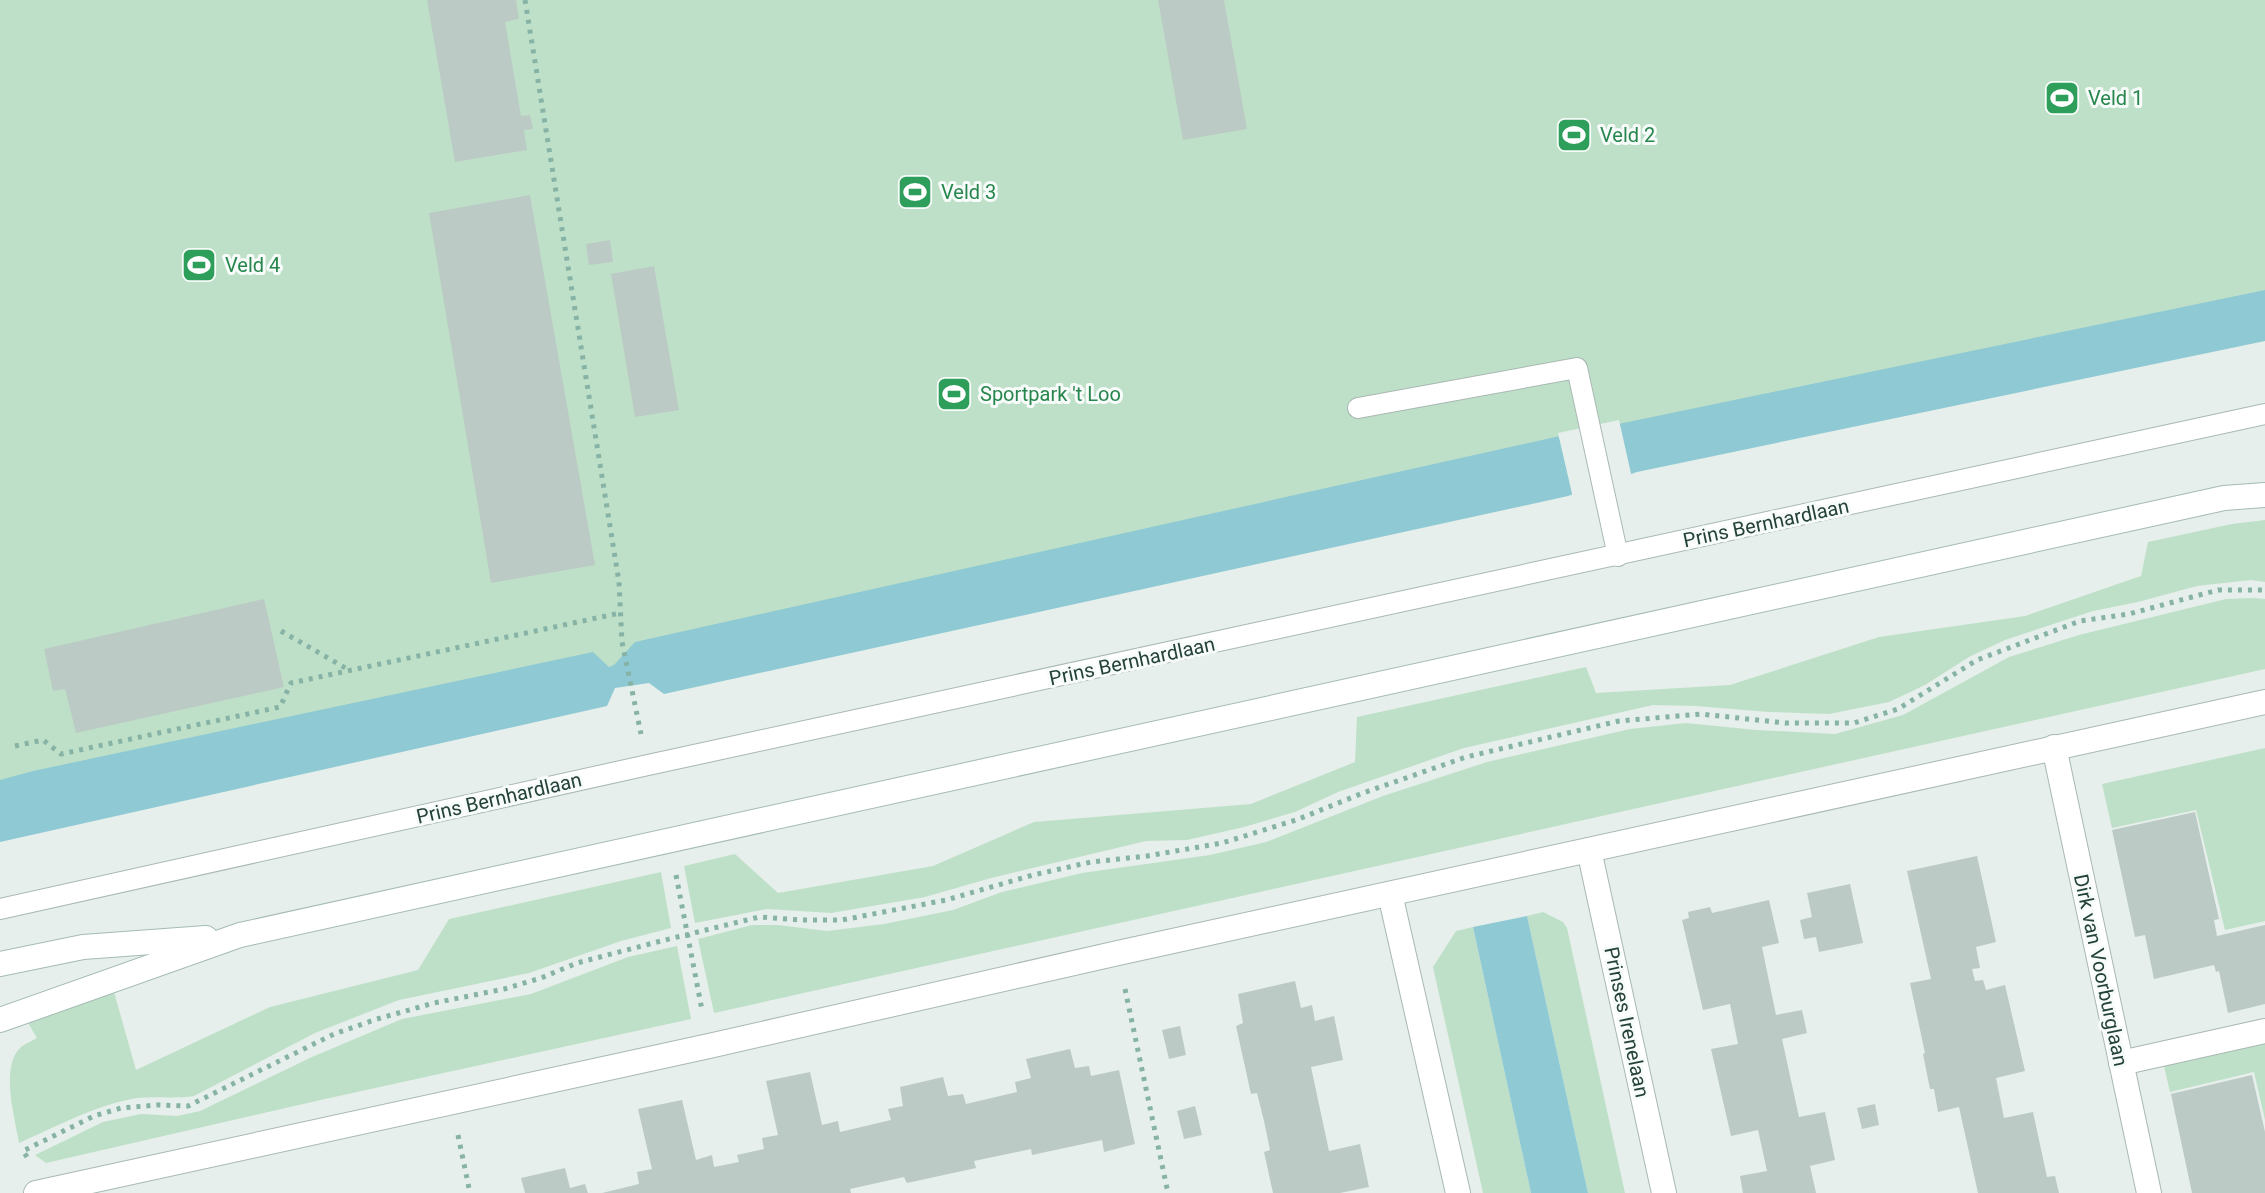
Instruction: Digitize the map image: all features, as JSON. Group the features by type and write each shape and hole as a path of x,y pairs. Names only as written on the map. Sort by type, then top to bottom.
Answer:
{"street":[{"path":"2224,498 2265,482"},
{"path":"0,1020 240,935 2224,498 2265,495"},
{"path":"44,1191 2265,702"},
{"name":"Dirk van Voorburglaan","path":"2054,747 2149,1193"},
{"name":"Prinses Irenelaan","path":"1589,850 1664,1193"},
{"path":"1390,894 1458,1193"},
{"path":"0,964 83,947 240,935"},
{"path":"2121,1063 2265,1031"}],"lane":[{"path":"1358,408 1577,368 1618,556"},
{"name":"Prins Bernhardlaan","path":"0,909 2265,414"}],"path":[{"path":"525,0 619,582 622,642 639,724"},
{"path":"44,1191 23,1151 94,1116 121,1108 188,1106 334,1034 434,1003 504,989 577,963 759,917 842,920 946,900 1091,862 1222,843 1296,820 1466,757 1619,721 1701,714 1785,723 1854,723 1898,709 1977,660 2080,621 2129,614 2218,590 2265,590"},
{"path":"15,746 43,740 61,754 280,707 291,683 620,613"},
{"path":"281,631 349,671"},
{"path":"670,840 709,1046"},
{"path":"1118,953 1168,1193"},
{"path":"451,1103 470,1193"}],"green space":[{"name":"Sportpark 't Loo","path":"0,0 2265,0 2265,318 0,812"},
{"path":"2265,520 2265,582 2251,580 2197,586 2093,611 2005,640 1889,702 1829,714 1653,705 1464,748 1338,792 1295,812 1187,840 1146,841 925,897 831,913 767,909 695,923 684,866 735,854 778,893 933,866 1034,822 1251,804 1355,762 1357,717 1586,667 1596,693 1730,685 1879,637 2025,616 2141,576 2148,542"},
{"path":"2226,599 2265,599 2265,669 714,1013 698,939 752,925 827,931 884,924 953,910 1002,892 1082,873 1210,855 1266,842 1383,796 1487,762 1630,729 1686,723 1835,734 1903,715 2009,657 2079,635"},
{"path":"2265,748 2265,921 2225,930 2196,810 2112,828 2102,784"},
{"path":"661,872 671,928 621,941 529,973 399,1000 315,1033 194,1096 144,1097 122,1101 19,1143 10,1080 14,1057 22,1047 37,1038 28,1023 114,992 136,1070 270,1007 418,970 449,919"},
{"path":"1543,912 1563,922 1567,928 1625,1193 1588,1193 1527,916"},
{"path":"1473,927 1531,1193 1483,1193 1433,967 1456,931"},
{"path":"677,946 691,1019 46,1163 35,1155 103,1122 141,1114 177,1116 200,1111 312,1057 402,1019 531,994 628,957"},
{"path":"2265,1043 2265,1120 2254,1072 2170,1092 2164,1066"}],"water":[{"path":"2265,290 2265,341 1637,472 1568,496 664,694 649,683 615,688 607,706 0,842 0,780 33,771 593,652 609,667 635,642 1551,438"},
{"path":"1527,916 1588,1193 1531,1193 1473,927"}],"pier":[{"path":"1619,420 1632,478 1573,498 1558,433"}],"building":[{"path":"427,0 516,0 519,19 505,22 521,116 530,115 533,129 524,130 527,150 455,162"},
{"path":"1158,0 1224,0 1247,129 1183,140"},
{"path":"530,195 595,565 491,583 429,213"},
{"path":"610,240 613,262 589,265 586,244"},
{"path":"654,266 679,410 635,417 611,274"},
{"path":"264,599 284,687 76,733 65,689 53,691 44,649"},
{"path":"2195,812 2219,919 2214,920 2217,936 2265,925 2265,1004 2228,1013 2219,971 2216,972 2214,965 2154,979 2145,935 2135,937 2112,830"},
{"path":"1977,856 1996,942 1976,947 1980,968 1972,969 1975,981 1983,980 1986,990 2005,985 2025,1071 1996,1078 2004,1118 2033,1112 2047,1177 2055,1176 2059,1193 1978,1193 1959,1107 1938,1112 1934,1089 1930,1089 1910,983 1931,979 1907,871"},
{"path":"1850,884 1863,943 1819,952 1816,937 1804,939 1800,920 1812,917 1807,893"},
{"path":"1769,900 1779,943 1762,947 1776,1015 1802,1010 1807,1033 1782,1039 1799,1117 1825,1112 1835,1160 1810,1166 1816,1193 1743,1193 1740,1176 1767,1171 1758,1130 1731,1136 1711,1049 1738,1044 1730,1004 1703,1010 1682,920 1689,918 1688,912 1710,907 1712,913"},
{"path":"1295,981 1301,1008 1312,1005 1315,1021 1334,1016 1343,1060 1311,1067 1329,1151 1360,1144 1369,1187 1340,1193 1273,1193 1264,1152 1270,1150 1264,1121 1257,1093 1251,1094 1236,1026 1243,1023 1238,994"},
{"path":"1180,1026 1186,1055 1169,1059 1162,1030"},
{"path":"1070,1049 1075,1068 1089,1066 1091,1076 1119,1070 1135,1144 1104,1152 1102,1140 1032,1155 1031,1149 974,1161 976,1168 907,1183 904,1177 850,1189 851,1193 602,1193 639,1184 637,1172 652,1169 638,1109 682,1100 696,1160 712,1155 714,1167 739,1162 737,1155 764,1149 762,1138 778,1135 766,1081 810,1072 822,1125 838,1121 840,1132 891,1120 888,1109 903,1106 900,1087 943,1077 948,1096 963,1094 966,1104 1017,1092 1015,1082 1031,1078 1026,1059"},
{"path":"2252,1075 2265,1132 2265,1193 2192,1193 2171,1094"},
{"path":"1875,1104 1879,1125 1862,1129 1857,1108"},
{"path":"1195,1106 1202,1135 1184,1139 1177,1111"},
{"path":"565,1168 570,1188 585,1184 588,1193 525,1193 521,1178"}],"place":[{"name":"Veld 1","path":"2062,98"},
{"name":"Veld 2","path":"1574,135"},
{"name":"Veld 3","path":"915,192"},
{"name":"Veld 4","path":"199,265"},
{"name":"Sportpark 't Loo","path":"954,394"}]}
